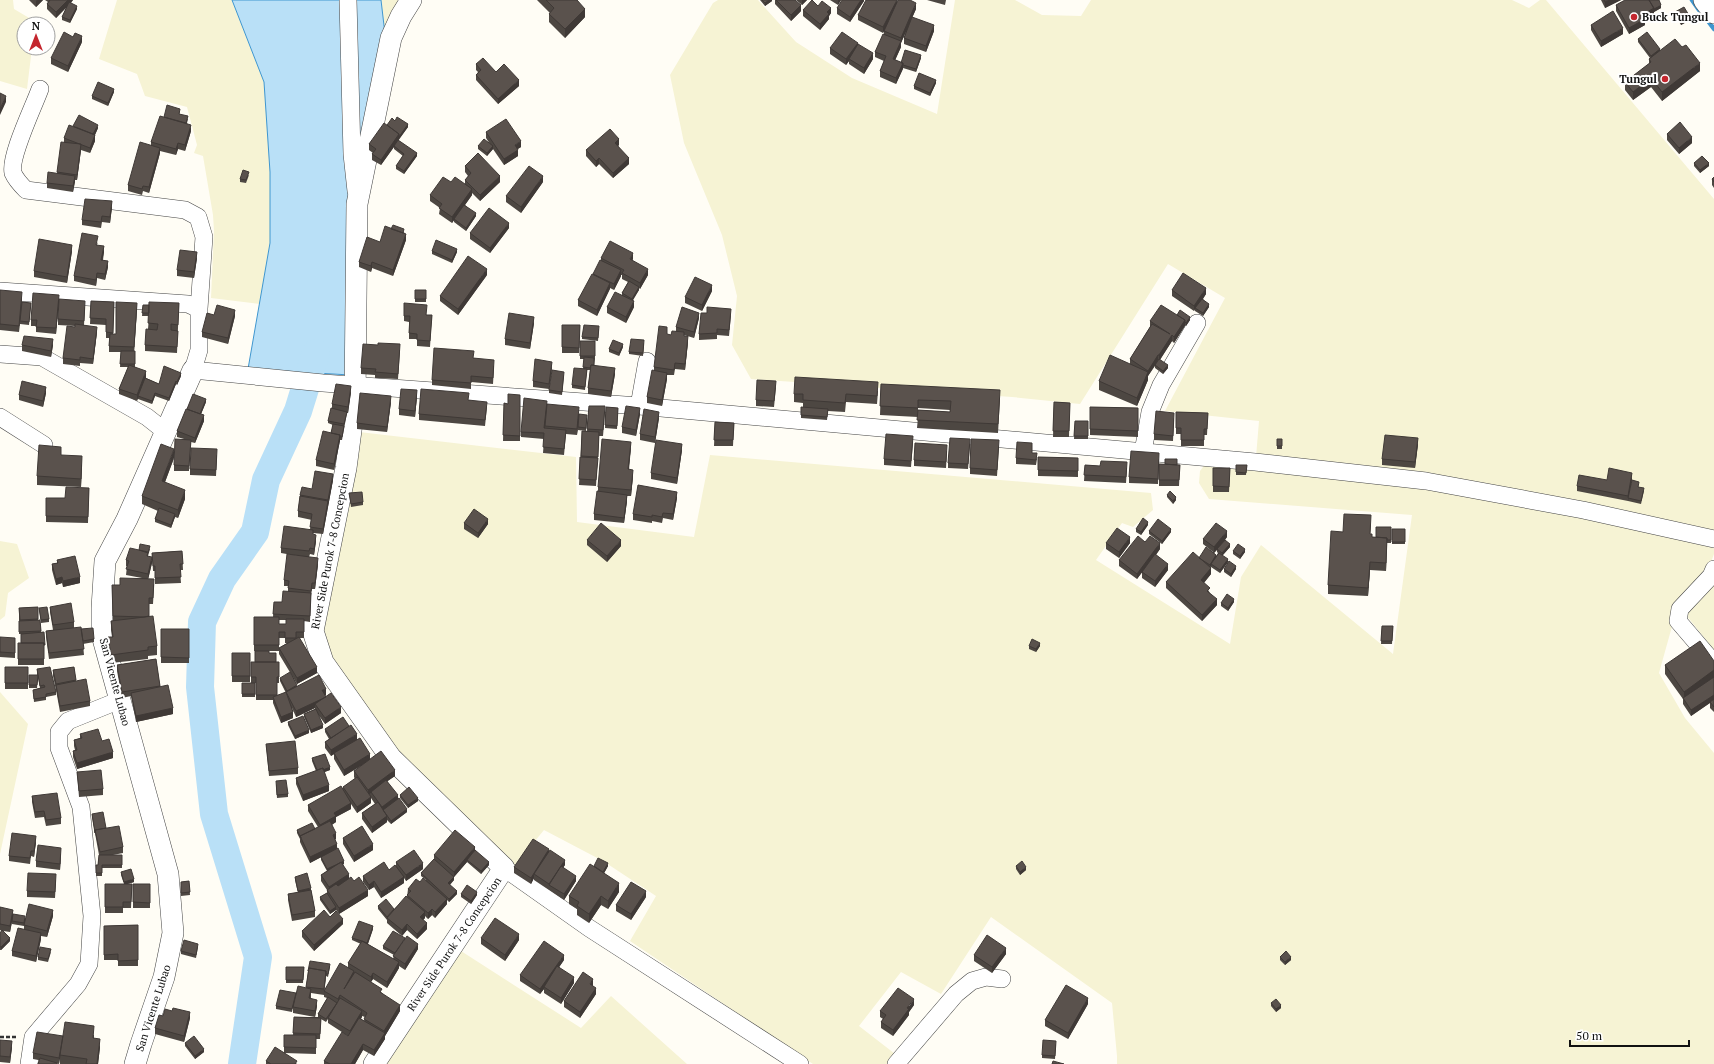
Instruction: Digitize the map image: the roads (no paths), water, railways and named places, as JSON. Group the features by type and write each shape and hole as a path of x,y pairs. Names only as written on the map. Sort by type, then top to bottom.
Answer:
{"street":[{"path":"348,0 352,154 357,204"},
{"name":"River Side Purok 7-8 Concepcion","path":"374,1064 504,868 390,758 323,662 314,631 346,468 355,400 357,204 391,38 401,16 411,0"},
{"path":"1704,0 1714,13"},
{"name":"San Vicente Lubao","path":"40,89 16,151 13,171 16,180 26,190 185,210 198,218 204,237 199,309 199,350 193,370 127,519 105,562 102,635 168,874 173,933 164,977 135,1064"},
{"path":"0,291 188,304 199,309"},
{"path":"1143,452 1150,412 1161,385 1197,324"},
{"path":"0,354 42,357 147,417 166,432"},
{"path":"639,406 647,361"},
{"path":"193,370 323,383 639,406 1255,462 1426,481 1583,510 1714,539"},
{"path":"0,418 44,445"},
{"path":"1714,569 1711,576 1680,609 1678,621 1714,663"},
{"path":"29,1064 33,1037 78,984 90,964 92,916 80,807 59,748 59,732 68,721 120,700"},
{"path":"504,868 588,928 800,1064"},
{"path":"896,1064 956,994 972,981 986,977 1002,979"}],"water":[{"path":"232,0 381,0 385,34 371,114 350,375 248,369 270,243 270,172 264,82"}],"waterway":[{"path":"1692,0 1699,10"},
{"path":"1705,17 1714,29"},
{"path":"242,1064 258,957 214,814 200,687 202,622 222,579 255,532 266,480 298,411 316,353"}],"place":[{"name":"Buck Tungul","path":"1634,17"},
{"name":"Tungul","path":"1665,79"}]}
